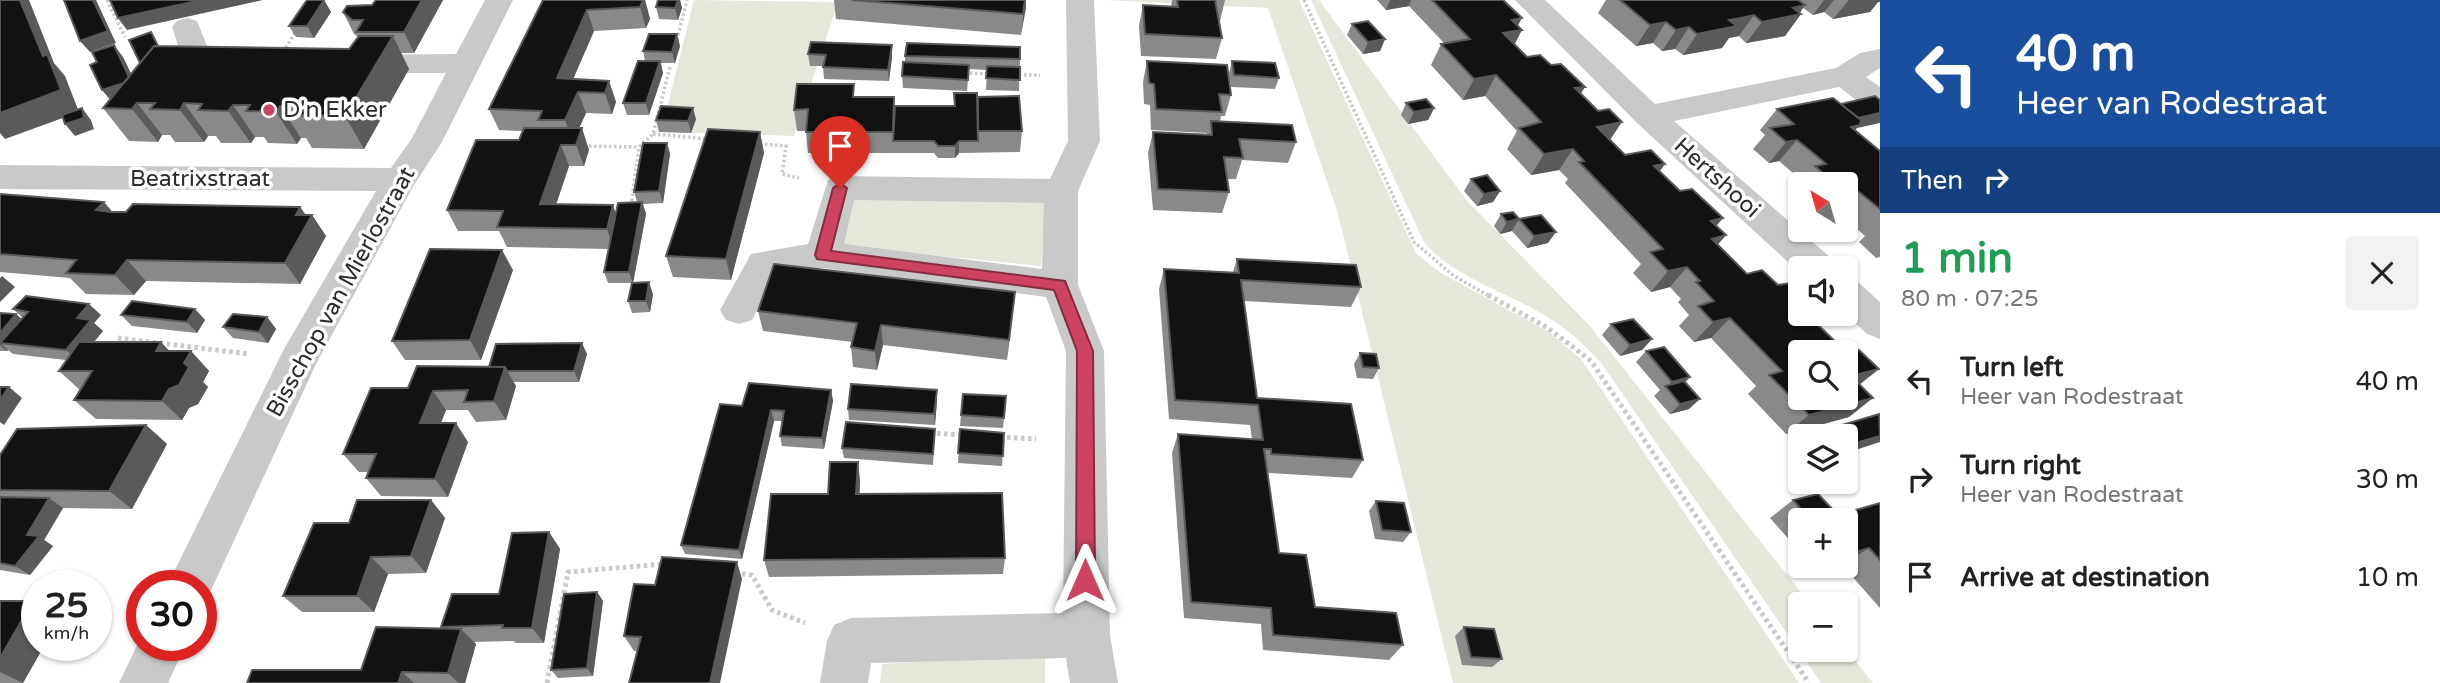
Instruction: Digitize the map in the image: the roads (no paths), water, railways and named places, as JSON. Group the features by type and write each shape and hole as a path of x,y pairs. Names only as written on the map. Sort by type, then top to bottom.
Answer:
{"street":[{"name":"Bisschop van Mierlostraat","path":"198,570 298,360 400,180 426,142 499,0"},
{"path":"1080,0 1084,141 1061,191 1060,285 1085,351 1086,635 1094,683"},
{"name":"Hertshooi","path":"1529,0 1648,116 1805,256"},
{"path":"187,27 194,54 274,64"},
{"name":"Hertshooi","path":"1648,116 1844,76 1871,60 1880,58"},
{"path":"329,64 466,63"},
{"path":"1844,76 1880,103"},
{"name":"Beatrixstraat","path":"0,177 400,180"},
{"path":"823,255 840,188 1061,191"},
{"path":"739,310 764,263 823,255 1060,285"},
{"path":"1858,304 1880,324"},
{"path":"847,662 1086,635"},
{"path":"143,683 154,661"}],"place":[{"name":"D'n Ekker","path":"269,110"}]}
